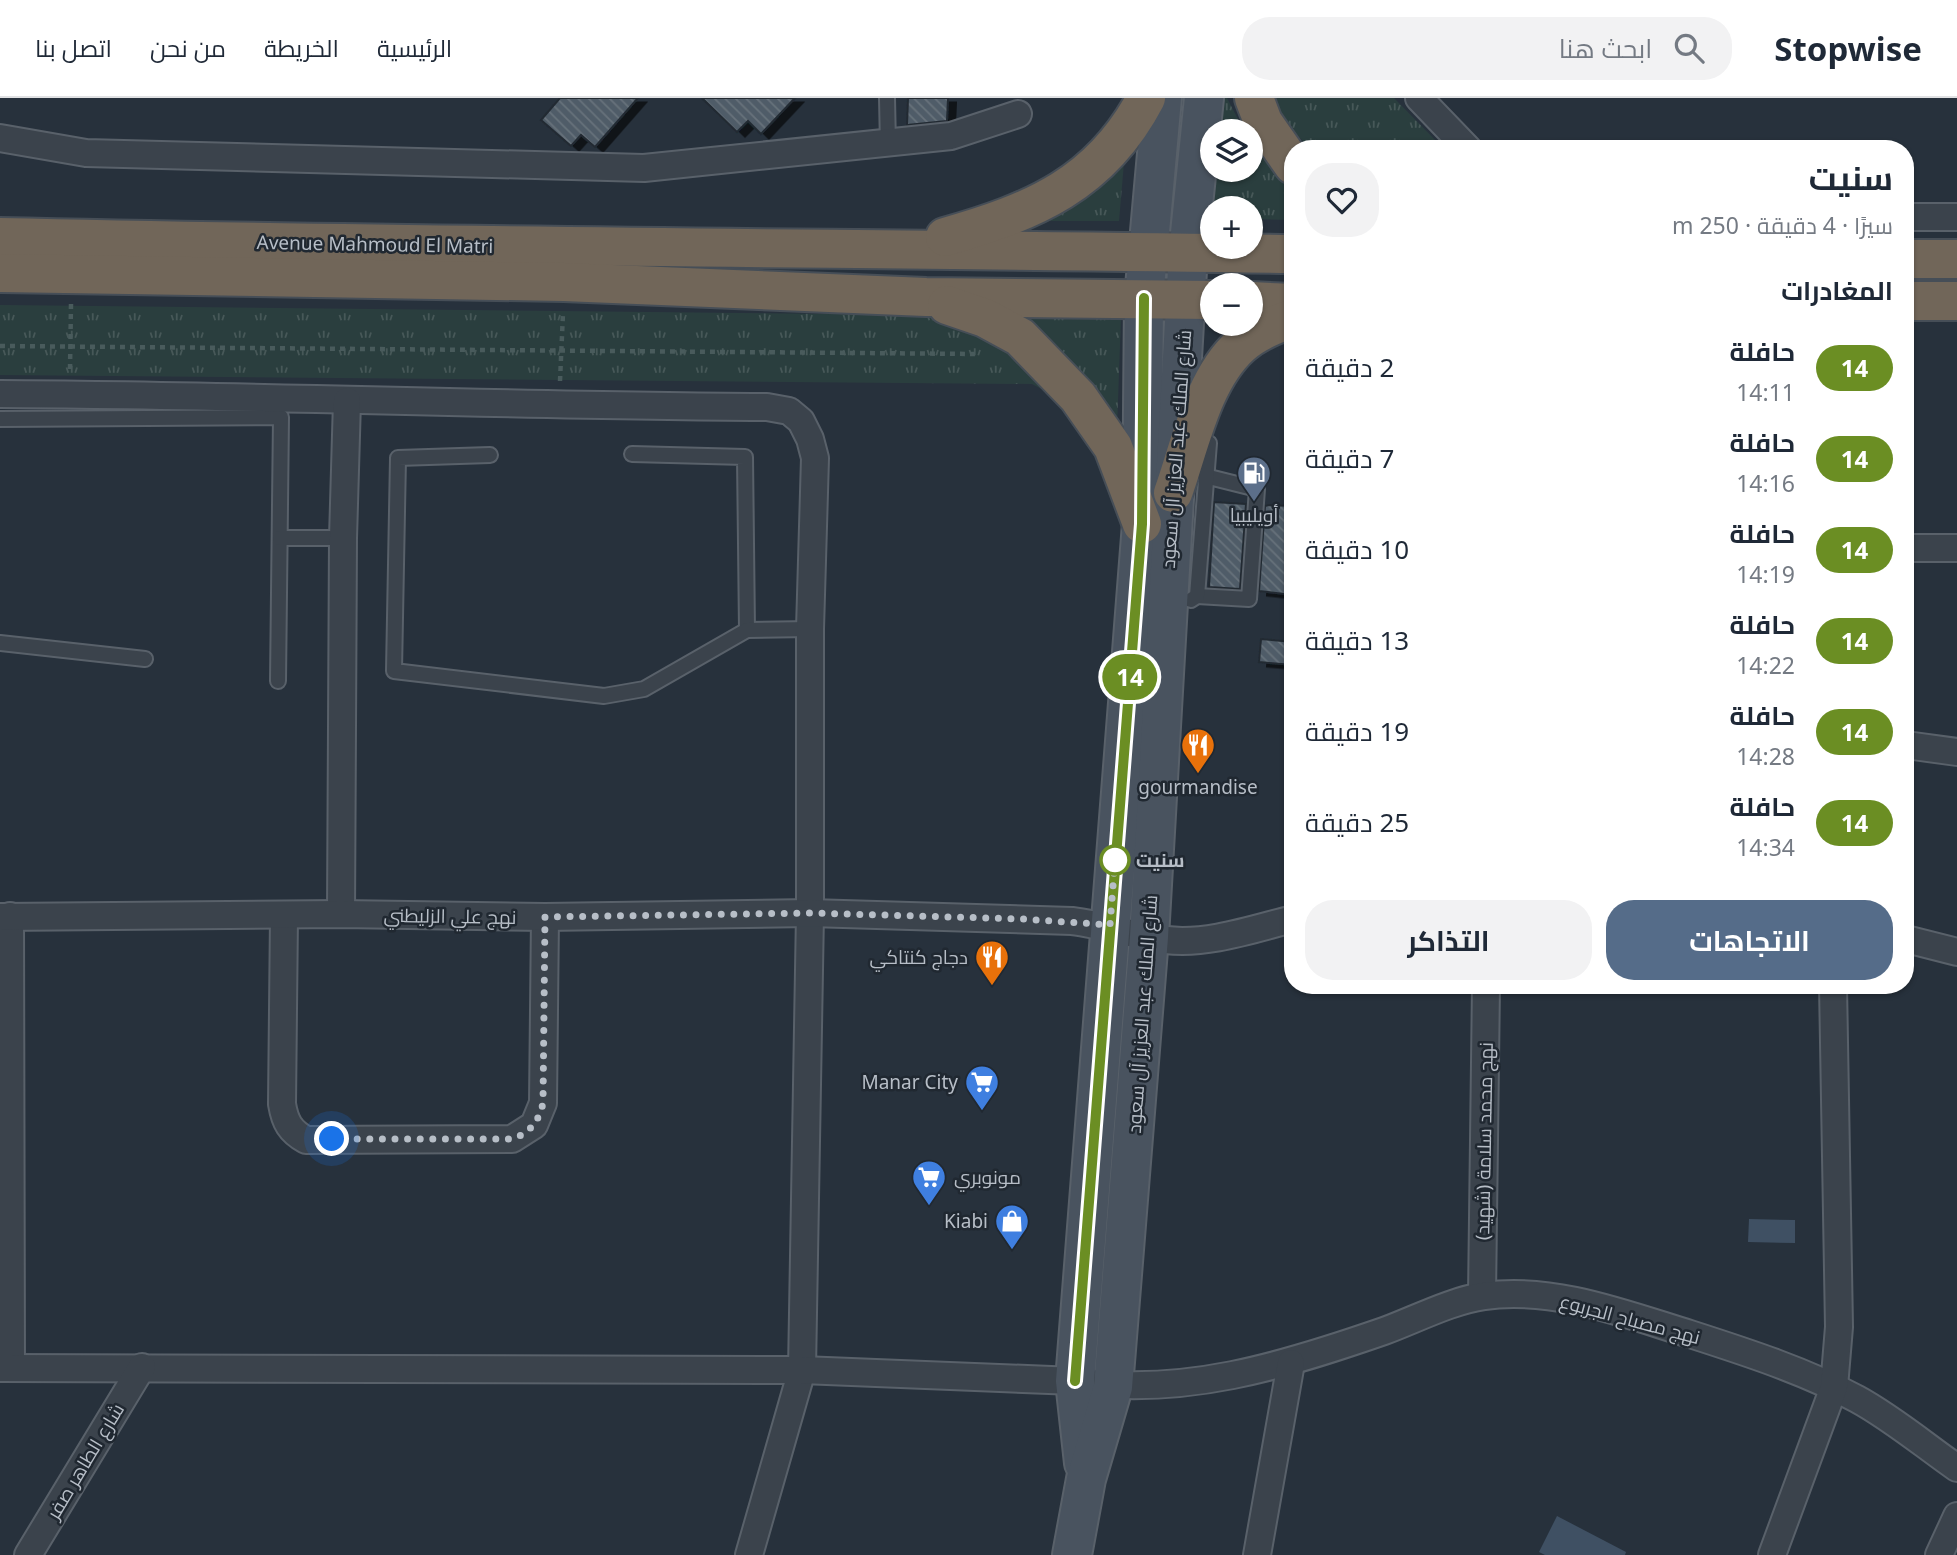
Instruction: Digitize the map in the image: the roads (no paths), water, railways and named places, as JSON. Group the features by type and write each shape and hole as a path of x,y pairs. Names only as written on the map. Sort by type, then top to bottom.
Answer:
{"highway":[{"path":"907,248 998,222 1042,203 1077,180 1113,149 1129,130 1146,98"},
{"path":"1254,98 1263,122 1284,152"},
{"name":"Avenue Mahmoud El Matri","path":"0,237 318,244 749,246 1284,254"},
{"path":"1914,259 1957,259"},
{"name":"Avenue Mahmoud El Matri","path":"0,273 564,282 926,297 1199,299"},
{"path":"926,297 1004,327 1039,355 1077,397 1114,447 1142,524"},
{"path":"1914,301 1957,301"},
{"path":"1263,302 1284,303"},
{"path":"1189,484 1208,396 1222,368 1252,337 1284,322"}],"main road":[{"name":"شارع الملك عبد العزيز آل سعود","path":"1086,1479 1075,1381 1142,524 1144,298 1161,98"},
{"name":"شارع الملك عبد العزيز آل سعود","path":"1086,1479 1113,1387 1149,937 1165,615 1189,484 1199,299 1188,253 1204,98"},
{"path":"1072,1555 1086,1479"}],"street":[{"path":"1419,98 1459,140"},
{"path":"0,138 86,153 644,168 888,145 951,136 1018,114"},
{"path":"1914,217 1957,217"},
{"path":"0,394 228,395 558,406 767,407 789,411 801,421 810,439 814,458 802,1370 749,1555"},
{"path":"341,914 343,538 347,401"},
{"path":"1914,548 1957,548"},
{"path":"1914,746 1957,752"},
{"name":"نهج علي الزليطني","path":"5,917 341,914 545,917 810,913 1023,919 1110,925 1149,937 1194,941 1284,921"},
{"path":"284,916 282,1104 289,1127 306,1140 512,1139 522,1136 534,1125 543,1103 545,917"},
{"path":"5,917 6,1368"},
{"path":"1914,941 1957,952"},
{"name":"نهج محمد سلامة (شهيد)","path":"1482,1296 1486,994"},
{"path":"1772,1555 1834,1387 1839,1327 1833,994"},
{"name":"نهج مصباح الجربوع","path":"6,1368 802,1370 1075,1381 1113,1387 1171,1386 1291,1363 1482,1296 1517,1294 1569,1299 1737,1349 1834,1387 1860,1400 1957,1468"},
{"path":"1257,1555 1291,1363"},
{"name":"شارع الطاهر صفر","path":"27,1555 142,1367"},
{"path":"1939,1555 1957,1516"}],"lane":[{"path":"887,98 888,145"},
{"path":"0,419 281,417 278,681"},
{"path":"1198,596 1189,484 1209,443"},
{"path":"632,454 745,457 747,630"},
{"path":"490,455 398,457 394,671 604,696 644,689 747,630 810,629"},
{"path":"1165,615 1198,596 1249,599 1257,489 1189,484"},
{"path":"280,538 343,538"},
{"path":"0,643 145,659"}],"water":[{"path":"1749,1219 1795,1220 1795,1243 1748,1242"},
{"path":"1557,1516 1626,1552 1625,1555 1545,1555 1539,1552"}],"place":[{"name":"أويليبيا","path":"1254,503"},
{"name":"gourmandise","path":"1198,775"},
{"name":"سنيت","path":"1115,860"},
{"name":"دجاج كنتاكي","path":"992,987"},
{"name":"Manar City","path":"982,1112"},
{"name":"مونوبري","path":"929,1207"},
{"name":"Kiabi","path":"1012,1251"}]}
